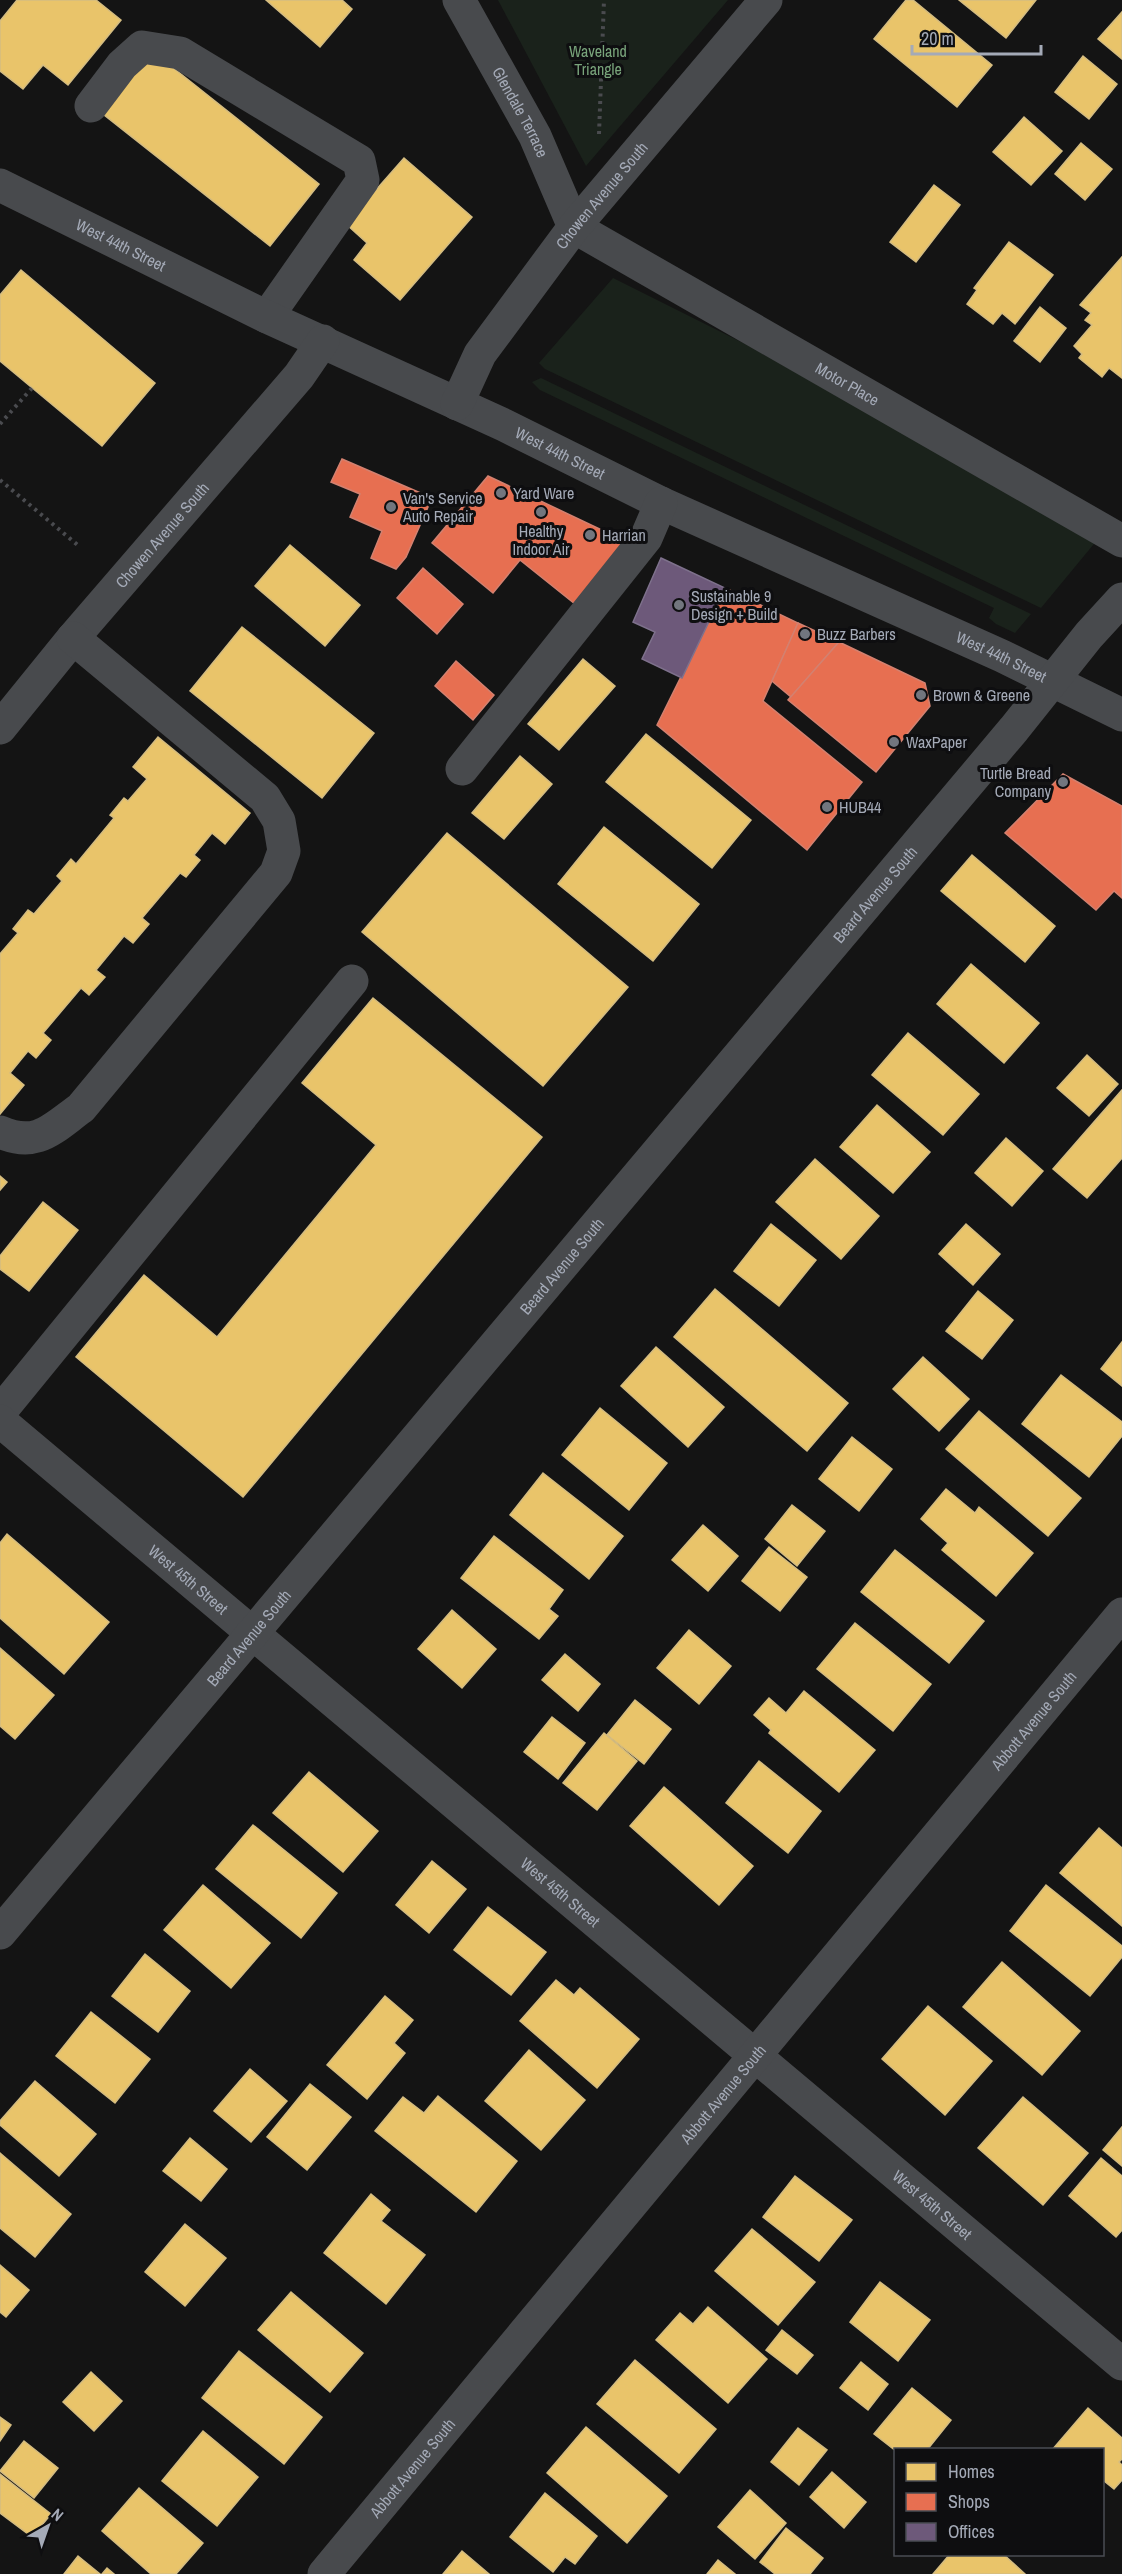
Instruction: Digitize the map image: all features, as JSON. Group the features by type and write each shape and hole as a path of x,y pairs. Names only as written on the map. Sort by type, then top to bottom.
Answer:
{"street":[{"name":"Glendale Terrace","path":"459,0 535,136 574,227"},
{"name":"Chowen Avenue South","path":"457,404 480,354 574,227 766,0"},
{"path":"91,106 122,65 142,47 180,53 358,161 363,180 267,317"},
{"name":"West 44th Street","path":"0,185 267,317 504,424 661,503 1002,656 1122,715"},
{"name":"Motor Place","path":"574,227 1122,541"},
{"name":"Chowen Avenue South","path":"0,728 73,638 299,376 323,341"},
{"path":"462,769 646,538 661,503"},
{"name":"Beard Avenue South","path":"0,1934 1053,681 1089,635 1122,599"},
{"path":"0,1132 17,1139 43,1136 81,1108 276,873 284,851 279,821 264,798 73,638"},
{"path":"0,1412 352,981"},
{"name":"West 45th Street","path":"0,1421 1122,2364"},
{"name":"Abbott Avenue South","path":"324,2574 1122,1614"}],"path":[{"path":"599,136 604,0"},
{"path":"0,424 32,388"},
{"path":"0,480 80,547"}],"green space":[{"name":"Waveland Triangle","path":"498,0 728,0 586,166"},
{"path":"613,278 745,344 953,461 1098,539 1041,608 545,369 539,363"},
{"path":"541,378 1031,614 1015,633 996,624 989,618 994,608 540,390 532,382"}],"building: Homes":[{"path":"17,0 96,0 121,20 68,85 43,65 23,89 0,71 0,21"},
{"path":"266,0 342,0 352,9 320,47"},
{"path":"906,0 913,0 992,65 957,107 874,39"},
{"path":"959,0 1036,0 1006,38"},
{"path":"1122,12 1122,59 1098,39"},
{"path":"152,51 319,184 270,246 103,114"},
{"path":"1083,56 1117,84 1089,119 1055,92"},
{"path":"1024,117 1062,151 1031,185 993,152"},
{"path":"1081,143 1112,169 1085,200 1055,174"},
{"path":"404,158 472,217 400,300 354,260 367,243 346,224"},
{"path":"934,185 960,205 916,262 890,242"},
{"path":"1009,242 1053,275 1015,324 1002,313 993,324 967,304 977,290 974,288"},
{"path":"1122,257 1122,378 1109,368 1102,377 1079,358 1082,354 1074,346 1092,325 1085,320 1091,313 1080,305"},
{"path":"21,270 155,383 102,446 0,361 0,295"},
{"path":"1040,307 1066,328 1040,362 1014,341"},
{"path":"290,545 360,605 325,646 255,586"},
{"path":"242,627 374,733 322,798 190,691"},
{"path":"583,659 615,686 559,750 528,724"},
{"path":"646,734 751,820 712,868 606,782"},
{"path":"158,737 250,813 225,844 212,833 194,855 200,860 186,877 180,873 142,918 149,924 133,943 124,936 96,970 105,977 89,995 81,988 43,1033 51,1040 36,1058 28,1051 10,1073 24,1085 0,1114 0,954 18,933 13,929 28,910 34,914 62,881 57,876 71,859 76,864 114,818 110,815 124,798 128,801 147,779 133,767"},
{"path":"520,756 552,784 504,839 472,813"},
{"path":"604,827 699,904 653,961 558,884"},
{"path":"447,833 628,987 543,1086 362,932"},
{"path":"972,855 1055,926 1025,962 941,891"},
{"path":"971,964 1039,1023 1004,1063 937,1004"},
{"path":"373,998 542,1137 243,1497 76,1357 144,1275 217,1337 376,1145 302,1083"},
{"path":"908,1033 979,1094 943,1135 872,1075"},
{"path":"1087,1055 1118,1084 1089,1116 1057,1088"},
{"path":"1122,1090 1122,1158 1087,1198 1053,1169"},
{"path":"877,1105 930,1152 893,1193 840,1147"},
{"path":"1006,1138 1043,1171 1012,1206 975,1173"},
{"path":"815,1159 879,1216 841,1259 776,1202"},
{"path":"0,1176 7,1182 0,1190"},
{"path":"43,1202 78,1230 29,1291 0,1269 0,1256"},
{"path":"771,1224 816,1260 779,1306 734,1271"},
{"path":"966,1224 1000,1254 973,1285 939,1254"},
{"path":"715,1289 848,1403 807,1451 674,1337"},
{"path":"978,1291 1013,1320 982,1359 946,1331"},
{"path":"1122,1342 1122,1386 1101,1369"},
{"path":"656,1347 724,1407 688,1447 621,1386"},
{"path":"923,1357 969,1399 939,1431 893,1389"},
{"path":"1061,1375 1122,1422 1122,1436 1089,1477 1022,1424"},
{"path":"600,1408 667,1463 629,1510 562,1455"},
{"path":"979,1411 1081,1498 1048,1536 946,1449"},
{"path":"852,1437 892,1469 859,1511 819,1479"},
{"path":"543,1473 623,1536 589,1579 510,1515"},
{"path":"946,1489 975,1513 979,1507 1033,1553 996,1596 942,1550 948,1543 921,1519"},
{"path":"792,1505 825,1531 797,1566 765,1539"},
{"path":"703,1525 738,1556 708,1591 672,1560"},
{"path":"7,1534 109,1622 64,1674 0,1618 0,1543"},
{"path":"494,1536 563,1590 549,1609 558,1616 539,1639 461,1578"},
{"path":"769,1547 807,1577 780,1611 742,1581"},
{"path":"895,1550 984,1621 949,1663 861,1592"},
{"path":"452,1610 496,1649 462,1688 418,1649"},
{"path":"855,1623 931,1684 893,1731 817,1669"},
{"path":"689,1630 731,1666 699,1704 657,1668"},
{"path":"0,1648 54,1695 15,1739 0,1726"},
{"path":"565,1654 600,1684 578,1711 542,1680"},
{"path":"804,1691 875,1750 839,1792 769,1733 771,1730 754,1715 769,1698 786,1713"},
{"path":"635,1700 671,1729 644,1764 607,1735"},
{"path":"552,1717 585,1743 558,1779 524,1752"},
{"path":"604,1733 637,1761 597,1810 563,1783"},
{"path":"759,1761 821,1811 788,1853 726,1803"},
{"path":"309,1772 378,1831 343,1872 273,1813"},
{"path":"664,1787 753,1866 719,1905 630,1826"},
{"path":"253,1825 337,1893 301,1938 216,1869"},
{"path":"1099,1828 1122,1848 1122,1926 1060,1873"},
{"path":"432,1861 466,1889 429,1933 396,1905"},
{"path":"203,1885 270,1943 231,1988 164,1930"},
{"path":"1046,1885 1122,1946 1122,1957 1090,1996 1010,1931"},
{"path":"488,1907 546,1952 511,1995 454,1950"},
{"path":"145,1954 190,1991 158,2032 112,1996"},
{"path":"1002,1962 1080,2031 1042,2075 963,2007"},
{"path":"556,1980 574,1995 580,1988 639,2039 597,2088 520,2021"},
{"path":"385,1996 413,2020 394,2043 405,2053 367,2099 327,2065"},
{"path":"928,2006 992,2061 945,2115 882,2059"},
{"path":"91,2012 150,2059 115,2103 56,2056"},
{"path":"529,2050 585,2100 541,2150 485,2101"},
{"path":"250,2069 287,2101 251,2142 214,2111"},
{"path":"35,2081 96,2134 59,2176 0,2125 0,2121"},
{"path":"310,2084 351,2117 307,2170 267,2137"},
{"path":"438,2096 517,2161 476,2212 375,2131 403,2097 424,2113"},
{"path":"1023,2097 1088,2153 1043,2205 978,2148"},
{"path":"1122,2127 1122,2166 1103,2150"},
{"path":"190,2138 227,2169 201,2201 163,2171"},
{"path":"0,2153 71,2214 35,2257 0,2228"},
{"path":"1101,2158 1122,2176 1122,2230 1116,2237 1069,2196"},
{"path":"795,2176 852,2220 819,2261 763,2217"},
{"path":"371,2194 390,2210 381,2221 425,2255 386,2304 324,2253"},
{"path":"185,2224 226,2258 185,2306 145,2272"},
{"path":"752,2229 815,2282 778,2325 715,2271"},
{"path":"0,2265 29,2290 6,2317 0,2312"},
{"path":"880,2282 930,2320 898,2361 850,2322"},
{"path":"291,2292 363,2353 330,2392 258,2330"},
{"path":"708,2307 767,2359 728,2403 656,2340 680,2313 693,2324"},
{"path":"782,2330 813,2355 797,2374 766,2350"},
{"path":"239,2351 322,2417 284,2464 202,2398"},
{"path":"635,2360 716,2429 679,2473 597,2404"},
{"path":"861,2362 888,2384 868,2410 840,2388"},
{"path":"91,2372 122,2401 94,2431 63,2402"},
{"path":"912,2388 951,2420 929,2448 894,2449 874,2434"},
{"path":"1088,2408 1122,2438 1122,2459 1119,2462 1122,2465 1122,2480 1114,2489 1104,2481 1104,2448 1054,2448"},
{"path":"0,2417 11,2425 0,2441"},
{"path":"586,2427 667,2496 627,2543 547,2473"},
{"path":"798,2428 827,2450 799,2485 771,2462"},
{"path":"203,2431 258,2477 217,2526 162,2481"},
{"path":"24,2441 58,2468 34,2498 0,2471"},
{"path":"832,2472 866,2502 844,2528 810,2497"},
{"path":"0,2474 51,2514 32,2537 0,2513"},
{"path":"139,2488 203,2543 176,2574 151,2574 102,2531"},
{"path":"750,2490 786,2523 755,2559 718,2527"},
{"path":"545,2493 597,2536 575,2564 565,2557 553,2572 510,2537"},
{"path":"786,2528 823,2558 810,2574 775,2574 760,2562"},
{"path":"462,2551 489,2574 443,2574"},
{"path":"78,2556 100,2574 64,2574"},
{"path":"948,2556 1005,2556 1025,2574 933,2574"},
{"path":"718,2560 735,2574 707,2574"},
{"path":"107,2568 114,2574 102,2574"}],"building: Shops":[{"name":"Van's Service Auto Repair","path":"342,459 432,498 406,557 396,569 371,558 382,531 350,517 360,494 331,482"},
{"path":"488,476 625,541 575,604 520,560 493,593 432,543"},
{"path":"423,568 463,604 437,634 397,598"},
{"path":"725,588 798,623 763,701 862,782 807,850 657,725"},
{"path":"798,623 839,642 791,697 772,681"},
{"path":"839,642 925,683 930,706 876,772 788,700"},
{"path":"456,661 494,695 473,720 435,686"},
{"path":"1063,774 1122,806 1122,898 1114,891 1096,910 1005,833"}],"building: Offices":[{"name":"Sustainable 9 Design + Build","path":"661,558 725,588 682,678 642,659 655,632 633,622"}],"place":[{"name":"Yard Ware","path":"501,493"},
{"name":"Van's Service Auto Repair","path":"391,507"},
{"name":"Healthy Indoor Air","path":"541,512"},
{"name":"Harrian","path":"590,535"},
{"name":"Sustainable 9 Design + Build","path":"679,605"},
{"name":"Buzz Barbers","path":"805,634"},
{"name":"Brown & Greene","path":"921,695"},
{"name":"WaxPaper","path":"894,742"},
{"name":"Turtle Bread Company","path":"1063,782"},
{"name":"HUB44","path":"827,807"}]}
